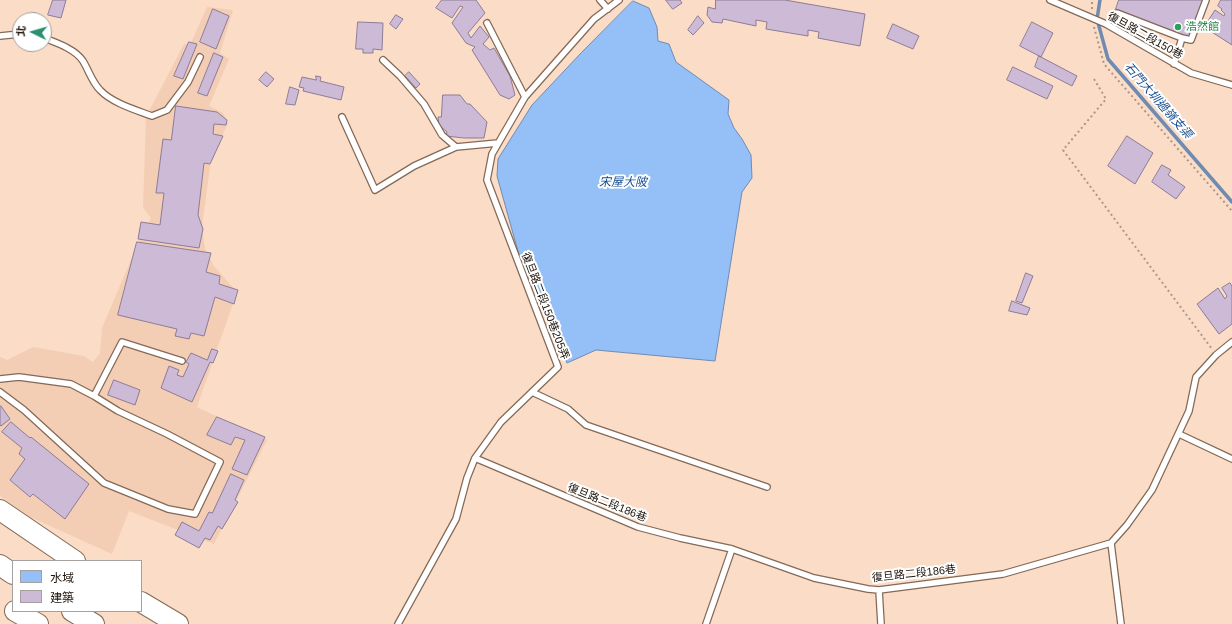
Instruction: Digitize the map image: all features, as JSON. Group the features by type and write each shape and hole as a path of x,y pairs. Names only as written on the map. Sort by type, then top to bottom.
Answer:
{"highway":[{"path":"0,510 75,560"},
{"path":"0,565 12,573"},
{"path":"0,602 12,609"},
{"path":"142,603 178,624"},
{"path":"17,612 38,624"},
{"path":"74,612 94,624"}],"lane":[{"path":"600,0 608,9"},
{"name":"復旦路二段150巷205弄","path":"398,624 456,519 467,478 475,458 502,422 558,367 487,180 492,154 525,96 594,19 619,0"},
{"name":"復旦路二段150巷","path":"1050,0 1106,24 1191,73 1232,85"},
{"path":"1118,13 1182,38 1191,40 1206,0"},
{"path":"488,23 525,96"},
{"path":"0,36 12,34"},
{"path":"1174,64 1182,38"},
{"path":"52,41 64,45 82,60 91,78 101,91 126,107 152,116 167,110 188,82 200,57"},
{"path":"383,60 400,76 424,104 442,135 456,148"},
{"path":"342,117 375,190 414,166 456,148 498,143"},
{"path":"94,396 122,342 182,361"},
{"path":"1121,624 1111,542 1127,525 1152,490 1189,411 1196,377 1216,355 1232,342"},
{"path":"0,379 19,377 71,384 118,411 167,434 220,462 195,514 168,510 104,483 24,410 0,392"},
{"path":"532,392 568,409 586,425 767,487"},
{"path":"1179,434 1232,459"},
{"name":"復旦路二段186巷","path":"475,458 638,527 732,550 814,578 868,589 879,590 1002,574 1111,542"},
{"path":"706,624 732,550"},
{"path":"879,590 881,624"}],"path":[{"path":"1091,18 1104,64 1232,211"},
{"path":"1094,79 1106,99 1063,150 1216,355"}],"shaded area":[{"path":"207,7 233,10 220,53 229,59 209,106 223,113 228,123 211,160 202,226 205,249 214,266 237,292 197,407 267,440 214,544 129,511 112,554 28,516 0,496 0,357 7,360 33,347 84,356 93,362 100,353 102,328 142,234 151,218 143,208 146,117 184,44 190,45"}],"water":[{"name":"宋屋大陂","path":"633,1 649,8 657,27 658,41 669,44 676,62 729,100 728,114 734,128 751,155 752,178 742,192 715,361 596,350 567,363 519,255 497,176 498,159 532,105"}],"building":[{"path":"53,0 66,0 61,18 52,16 52,12 49,12"},
{"path":"442,0 476,0 485,13 468,33 471,38 480,26 489,37 483,44 490,50 494,48 510,76 515,95 509,99 500,95 472,50 475,47 466,43 452,23 463,7 460,6 452,18 436,8"},
{"path":"666,0 680,0 682,3 673,9"},
{"path":"716,0 785,0 865,14 860,46 818,38 819,32 808,30 808,36 766,29 767,22 756,20 756,26 723,19 722,23 712,22 707,15 708,7 715,9"},
{"name":"浩然館","path":"1119,0 1204,0 1190,38 1116,9"},
{"path":"1221,0 1232,0 1232,45 1204,27 1215,10 1224,16 1225,14 1221,10 1222,9 1218,6"},
{"path":"213,9 229,16 216,49 200,42"},
{"path":"396,15 403,19 396,29 390,24"},
{"path":"698,16 704,23 693,35 688,30"},
{"path":"358,22 383,23 382,50 373,49 373,53 363,53 363,49 356,49"},
{"path":"1032,22 1053,33 1041,57 1020,46"},
{"path":"893,24 919,36 913,49 887,38"},
{"path":"189,42 197,44 183,79 174,76"},
{"path":"214,53 223,57 207,96 198,93"},
{"path":"1039,56 1077,76 1072,86 1035,67"},
{"path":"1013,67 1053,86 1047,99 1007,80"},
{"path":"266,72 274,79 267,87 259,80"},
{"path":"409,72 420,84 416,88 405,76"},
{"path":"316,76 321,77 320,81 344,87 341,100 303,91 304,88 299,87 302,77 316,80"},
{"path":"290,87 299,90 295,105 286,104"},
{"path":"443,95 460,95 467,104 470,104 487,122 484,138 446,136 447,132 439,125 438,117 441,117"},
{"path":"176,106 217,112 227,120 226,125 214,124 213,134 223,136 210,164 204,163 198,215 203,229 199,248 138,239 141,222 160,225 164,193 156,193 163,139 171,140"},
{"path":"1127,136 1153,153 1135,184 1108,166"},
{"path":"1162,165 1171,170 1168,175 1185,187 1176,199 1152,182"},
{"path":"137,242 211,253 206,272 220,276 219,284 238,290 234,304 215,297 204,336 191,333 189,339 175,336 177,329 118,315"},
{"path":"1026,273 1033,276 1022,303 1016,301"},
{"path":"1230,283 1232,286 1232,324 1219,334 1197,304 1218,288 1225,299 1227,296 1222,288"},
{"path":"1012,301 1030,308 1027,315 1009,311"},
{"path":"212,349 218,351 213,363 210,362 192,402 161,388 169,366 179,370 177,375 183,377 189,364 186,362 191,353 207,360"},
{"path":"114,380 140,390 135,405 108,395"},
{"path":"1,406 10,419 1,426 0,407"},
{"path":"217,417 265,437 247,475 232,469 245,440 235,437 231,445 207,435"},
{"path":"11,422 89,484 65,519 33,494 30,497 10,480 25,459 19,454 22,448 2,432"},
{"path":"231,474 244,480 235,500 238,502 222,529 218,526 210,540 205,538 199,548 175,535 182,522 199,531 209,512 212,513"}],"waterway":[{"name":"石門大圳過嶺支渠","path":"1100,0 1097,19 1108,59 1232,202"}],"place":[{"name":"浩然館","path":"1178,27"}]}
